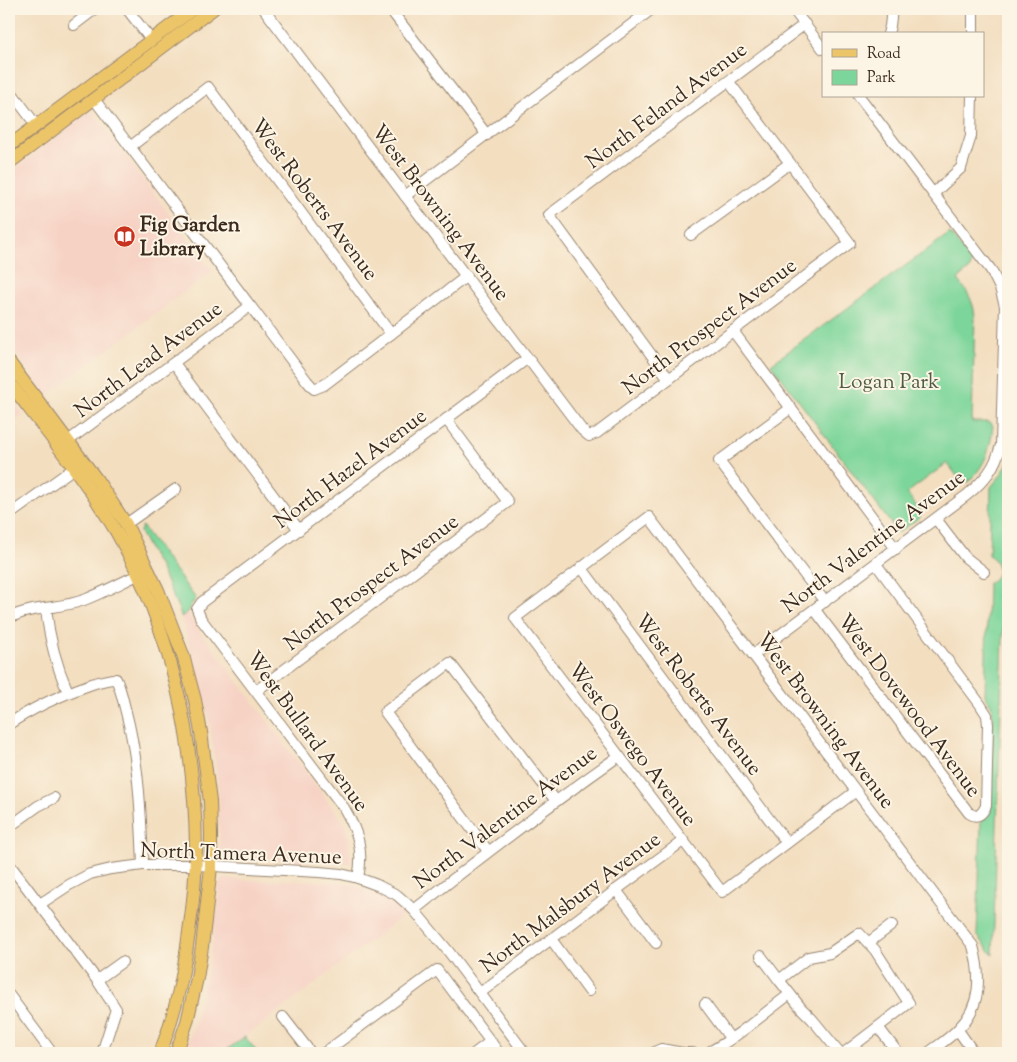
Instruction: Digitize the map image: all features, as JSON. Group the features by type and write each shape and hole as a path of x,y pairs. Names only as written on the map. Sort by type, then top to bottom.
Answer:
{"main road":[{"path":"9,146 193,9"},
{"path":"9,163 213,9"},
{"path":"94,99 94,93 97,88 121,70 124,60"},
{"path":"27,149 32,137 45,127 41,122"},
{"path":"9,362 97,480 126,524 150,570 158,590 183,655 195,700 210,802 211,866 197,978 176,1053"},
{"path":"9,369 26,386"},
{"path":"9,382 74,468 117,534 149,603 176,682 194,788 196,866 185,963 175,1006 160,1053"},
{"path":"100,506 108,509 117,520 126,524"}],"street":[{"path":"74,25 95,9"},
{"path":"127,9 151,40"},
{"name":"West Browning Avenue","path":"264,9 582,430 589,436"},
{"path":"390,9 487,135"},
{"path":"405,196 652,9"},
{"path":"793,9 822,48"},
{"path":"888,32 892,9"},
{"path":"973,9 973,32"},
{"name":"North Feland Avenue","path":"669,379 550,215 805,24"},
{"path":"691,235 790,163 729,82"},
{"name":"West Roberts Avenue","path":"130,147 208,87 391,334"},
{"path":"9,89 41,122"},
{"name":"North Valentine Avenue","path":"753,655 972,491 990,472 997,460 1001,446 1005,306 1000,288 991,270 861,98"},
{"path":"933,194 961,168 971,136 972,98"},
{"path":"94,99 314,389 324,385 467,276"},
{"name":"North Prospect Avenue","path":"589,436 597,433 850,243 790,163"},
{"name":"North Lead Avenue","path":"68,442 250,306"},
{"path":"733,331 896,548"},
{"name":"North Hazel Avenue","path":"197,609 202,602 528,358"},
{"path":"174,364 299,530"},
{"path":"791,408 719,461 825,602"},
{"name":"North Prospect Avenue","path":"256,691 508,502 446,420"},
{"path":"9,515 74,468"},
{"path":"126,524 176,489"},
{"name":"West Browning Avenue","path":"581,568 649,517 974,946 979,980 977,994 973,1008 966,1021 958,1030"},
{"path":"936,519 965,557 984,572"},
{"name":"West Dovewood Avenue","path":"815,610 969,813 979,816 986,806 987,715 876,564"},
{"name":"West Roberts Avenue","path":"581,568 787,843"},
{"name":"West Oswego Avenue","path":"581,568 515,618 722,892 787,843"},
{"path":"9,618 22,612 84,600 150,570"},
{"path":"46,608 54,653 68,692"},
{"name":"West Bullard Avenue","path":"197,609 200,619 344,808 353,823 361,853 358,878"},
{"path":"488,851 385,712 450,663 556,801"},
{"path":"9,724 68,692 108,679 116,679 120,686 130,727 137,775 142,820 143,865"},
{"name":"North Valentine Avenue","path":"414,910 488,851 619,756"},
{"path":"787,843 856,791"},
{"path":"9,827 38,806 54,798"},
{"name":"North Malsbury Avenue","path":"480,993 616,890 684,842"},
{"path":"9,864 97,980 116,1009 102,1053"},
{"name":"North Tamera Avenue","path":"40,904 90,874 143,865 211,866 341,874 358,878"},
{"path":"358,878 396,895 414,910 449,952 525,1053"},
{"path":"616,890 656,943"},
{"path":"868,943 892,925"},
{"path":"779,980 809,957 830,953 859,933 868,943 909,1003 844,1053"},
{"path":"551,939 589,991"},
{"path":"761,956 790,994 840,1053"},
{"path":"97,980 122,962"},
{"path":"324,1053 437,970 499,1053"},
{"path":"707,1053 717,1048 790,994"},
{"path":"9,995 52,1053"},
{"path":"704,1004 730,1038"},
{"path":"283,1017 311,1053"},
{"path":"878,1028 898,1053"},
{"path":"928,1053 958,1030 974,1053"},
{"path":"475,1053 491,1041"},
{"path":"653,1053 660,1049 693,1053"}],"shaded area":[{"path":"89,112 93,113 212,271 46,396 9,343 9,173"},
{"path":"9,396 23,414 9,424"},
{"path":"189,611 193,622 344,823 349,840 351,862 348,864 225,856 220,851 218,784 210,725 200,681 181,617"},
{"path":"224,879 336,882 348,884 378,895 404,915 222,1053 185,1053 210,959 219,884"}],"green space":[{"name":"Logan Park","path":"950,233 972,262 970,269 958,279 971,300 975,316 972,422 988,422 993,426 992,435 989,450 983,463 968,482 961,481 947,463 907,493 920,511 920,517 898,533 771,364"},
{"path":"1008,462 993,955 977,935 981,821 988,816 991,807 993,717 991,705 985,695 988,583 995,577 998,570 996,562 989,555 991,487 1001,475"},
{"path":"142,526 196,599 190,606 189,611 181,617 159,565 140,532"},
{"path":"245,1037 258,1053 222,1053"}],"railway":[{"path":"1007,1053 1008,1007"}],"place":[{"name":"Fig Garden Library","path":"124,236"}]}
